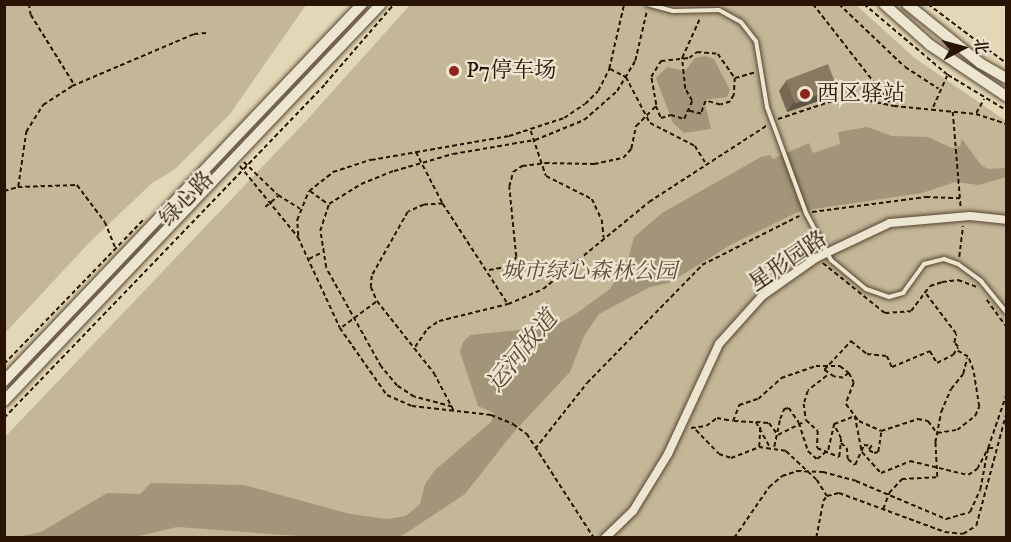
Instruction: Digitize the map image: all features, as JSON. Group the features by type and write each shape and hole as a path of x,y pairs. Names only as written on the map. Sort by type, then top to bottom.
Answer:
{"main road":[{"name":"绿心路","path":"4,381 362,4"},
{"name":"绿心路","path":"4,401 241,163 381,4"},
{"path":"884,4 930,45 1006,96"},
{"path":"907,4 936,30 1006,78"},
{"path":"930,45 938,40 936,30"}],"street":[{"name":"星形园路","path":"605,537 633,511 681,426 719,344 762,296 826,253 890,224 962,216 1006,220"}],"lane":[{"path":"647,5 673,11 700,8 719,10 741,22 756,41 772,122 806,213 826,253 866,289 889,297 903,293 915,271 924,264 944,259 958,264 981,281 1006,312"}],"path":[{"path":"29,4 31,15 74,85"},
{"name":"绿心路","path":"4,418 241,163 372,33 394,4"},
{"path":"298,237 301,210 309,191 333,172 415,151 531,130 564,118 585,104 598,91 609,69 624,4"},
{"path":"813,4 894,106"},
{"path":"839,4 905,67 939,89"},
{"path":"864,4 948,75 1006,110"},
{"path":"928,4 1006,63"},
{"path":"452,407 414,397 397,386 353,320 322,253 320,231 329,204 361,184 420,164 535,140 584,120 617,91 636,61 647,5"},
{"path":"688,111 701,114 706,101 730,102 735,78 727,62 709,50 681,58 662,61 655,68 650,91 661,118 671,115 684,119 692,101 685,89 681,58 700,22 700,8"},
{"path":"18,187 26,132 43,105 74,85 194,34 206,33"},
{"path":"609,69 626,77 650,123 695,146 706,164"},
{"path":"735,78 763,70"},
{"path":"933,108 939,89 948,75"},
{"path":"416,347 427,329 439,321 508,304 565,274 604,238 706,164 772,122 847,96 894,106 976,114 1006,124"},
{"path":"976,114 984,98"},
{"path":"489,270 511,266 516,257 509,187 513,172 522,166 545,163 594,164 623,159 631,149 636,126 644,115 656,106"},
{"path":"952,111 962,216 958,264"},
{"path":"531,130 545,163 546,176 555,184 592,200 602,220 604,238"},
{"path":"415,151 443,204 489,270 508,304"},
{"path":"241,163 278,195 301,210"},
{"path":"241,163 298,237 340,328 387,395 412,406 491,415 513,424 527,434 534,450 594,537"},
{"path":"4,191 18,187 77,185 105,222 116,247"},
{"path":"309,191 329,204"},
{"path":"265,207 278,195"},
{"path":"534,450 587,383 702,265 737,244 806,213 926,197 960,198"},
{"path":"443,204 424,205 408,212 372,276 373,294 377,301 416,347 454,412"},
{"path":"308,260 322,253"},
{"path":"826,253 823,265 885,313 911,311 930,286 958,280 978,288"},
{"path":"925,293 956,334 956,350"},
{"path":"985,297 1006,326"},
{"path":"340,328 377,301"},
{"path":"827,376 824,370 826,366 851,341 867,354 887,356 892,367 930,351 937,363 956,350"},
{"path":"937,433 957,429 975,416 979,407 978,388 968,357 956,350"},
{"path":"883,509 889,494 902,479 937,477 939,466 935,454 937,433 944,404 963,374 968,357"},
{"path":"733,420 739,405 758,399 781,378 803,368 840,366 849,373 854,383 846,404 855,416 881,431 918,419 928,421 937,433"},
{"path":"834,424 840,443 839,457 828,450 817,448 818,431 806,420 804,404 808,391 827,376 843,378 849,373"},
{"path":"734,537 769,487 782,476 806,471 823,472 889,494 946,519 957,518 970,512 980,490 988,448 1006,395"},
{"path":"774,447 784,409 789,408 799,423 811,457 824,456 828,450 834,424"},
{"path":"827,496 839,493 945,532 963,534 976,526 985,504 995,448 1006,414"},
{"path":"834,424 855,416"},
{"path":"855,416 862,452 881,473 910,461 939,466 968,475 977,469 988,448"},
{"path":"695,429 717,418 768,423 778,435"},
{"path":"778,435 806,420"},
{"path":"756,422 770,447"},
{"path":"681,426 695,429 719,454 731,458 759,447 774,447 786,451 827,496"},
{"path":"759,447 760,426"},
{"path":"840,443 847,448 851,464 859,462 867,444 872,446 869,450 878,452 881,431"},
{"path":"988,448 995,448"},
{"path":"816,537 827,496"}],"green space":[{"path":"5,4 306,5 230,114 174,170 152,183 89,243 5,333"},
{"name":"城市绿心森林公园","path":"410,5 856,5 916,59 1006,121 1006,537 5,537 4,438 305,122"}],"water":[{"path":"705,56 714,59 730,90 727,97 704,100 711,129 684,133 673,123 656,78 667,67 685,71 695,58"},
{"name":"运河故道","path":"867,127 892,136 928,137 952,148 960,146 962,139 981,165 988,169 1006,168 1006,177 979,185 955,182 922,193 800,211 732,244 669,283 650,287 599,314 584,336 570,372 513,433 465,494 400,537 327,538 177,527 134,537 11,538 41,532 107,493 140,494 151,483 244,485 350,514 387,519 406,516 420,504 425,484 435,470 491,422 494,413 478,406 460,352 463,342 470,335 554,326 574,315 610,289 628,259 634,237 662,213 761,157 770,155 773,159 809,143 813,153 840,144 838,132"}],"building":[{"path":"828,64 837,87 795,103 786,80"}],"place":[{"name":"P7停车场","path":"454,71"},
{"name":"西区驿站","path":"805,94"}]}
